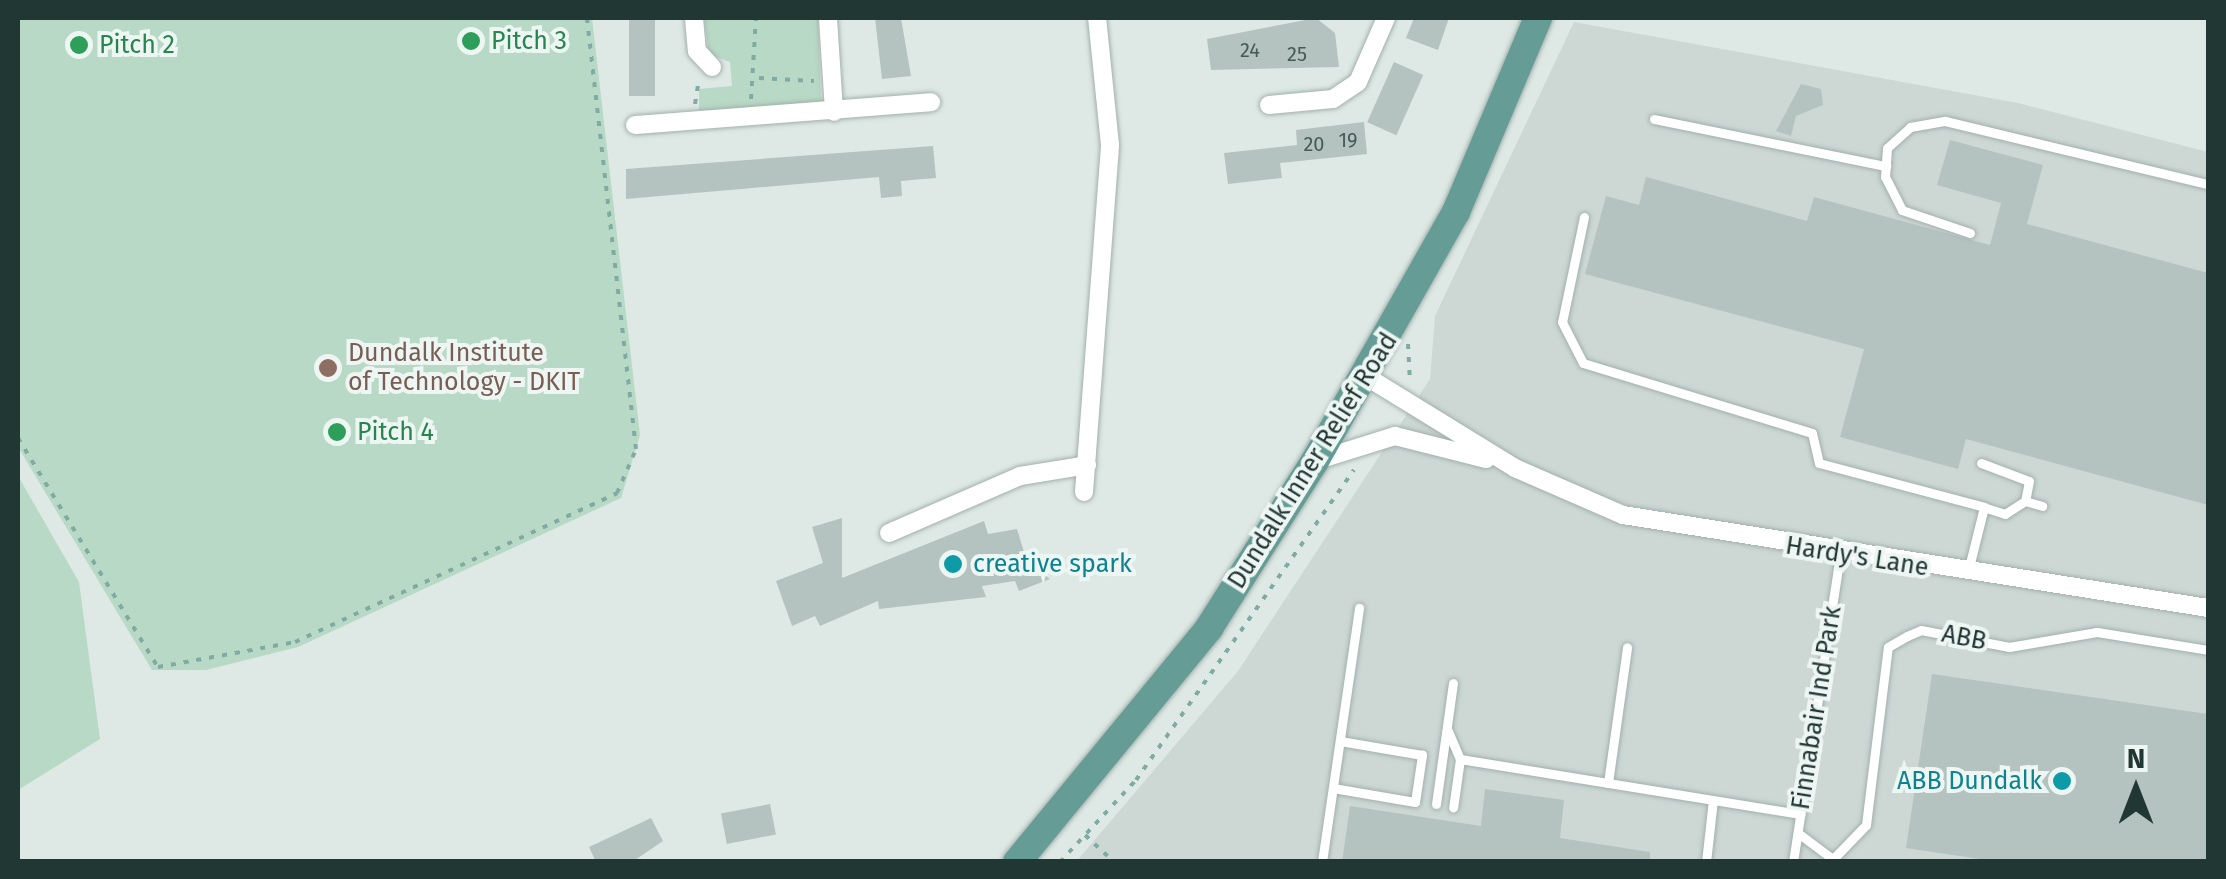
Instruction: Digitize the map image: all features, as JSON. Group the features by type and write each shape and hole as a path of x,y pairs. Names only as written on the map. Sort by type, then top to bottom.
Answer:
{"main road":[{"name":"Dundalk Inner Relief Road","path":"1017,862 1197,644 1367,378 1396,330 1538,18"}],"street":[{"path":"694,18 697,51 712,68"},
{"path":"828,18 834,112"},
{"path":"1084,492 1110,145 1097,18"},
{"path":"1269,105 1333,99 1358,82 1386,18"},
{"path":"635,125 739,120 931,102"},
{"name":"Hardy's Lane","path":"1367,378 1514,468 1623,515 1840,556 2208,608"},
{"name":"Hardy's Lane","path":"1315,461 1374,439 1394,436 1514,468"},
{"path":"889,532 1020,476 1087,466"}],"lane":[{"path":"1654,119 1886,166"},
{"path":"1970,234 1902,210 1886,166 1888,148 1910,127 1945,121 2208,184"},
{"path":"1584,217 1562,322 1582,363 1812,432 1818,463 2006,514 2025,501 2030,480 1981,464"},
{"path":"2025,501 2042,506"},
{"path":"1968,574 1984,507"},
{"name":"Finnabair Ind Park","path":"1793,862 1840,556"},
{"path":"1322,862 1359,608"},
{"name":"ABB","path":"1798,833 1834,860 1866,825 1888,647 1907,636 1921,630 2009,646 2097,632 2208,650"},
{"path":"1608,783 1627,647"},
{"path":"1436,804 1453,683"},
{"path":"1446,728 1460,759 1453,808"},
{"path":"1333,788 1415,802 1422,755 1340,740"},
{"path":"1460,759 1801,814"},
{"path":"1706,862 1713,800"}],"path":[{"path":"18,438 158,667 295,642 617,493 636,449 586,18"},
{"path":"739,120 759,78 756,18"},
{"path":"697,123 694,86 712,68"},
{"path":"759,78 832,78"},
{"path":"1396,330 1412,350 1401,400"},
{"path":"1060,862 1242,638 1374,439"},
{"path":"1085,835 1114,862"}],"shaded area":[{"path":"1574,22 2018,103 2208,152 2208,861 1076,862 1238,671 1430,379 1435,316"}],"green space":[{"name":"Dundalk Institute of Technology - DKIT","path":"18,18 592,18 640,435 621,498 298,647 206,670 152,670 18,447"},
{"path":"704,18 818,18 821,103 699,111 699,89 732,86 730,62 709,54"},
{"path":"18,476 79,582 100,739 18,790"}],"building":[{"path":"629,18 655,18 655,96 629,96"},
{"path":"875,18 901,18 911,76 882,79"},
{"path":"1316,18 1335,33 1339,67 1211,70 1207,39"},
{"path":"1414,18 1449,18 1438,50 1406,38"},
{"path":"1394,62 1423,75 1396,135 1367,122"},
{"path":"1801,84 1821,89 1823,105 1796,116 1791,136 1776,131"},
{"path":"1364,122 1367,154 1280,163 1282,178 1228,184 1224,153 1297,145 1296,130"},
{"path":"1950,140 2043,165 2027,224 2208,273 2208,505 1966,439 1958,469 1840,437 1864,349 1585,274 1606,196 1639,205 1646,177 1807,221 1814,197 1990,245 2001,203 1937,185"},
{"path":"933,146 936,178 901,181 902,196 881,198 879,177 626,199 626,169"},
{"path":"842,518 842,578 984,521 988,534 1017,529 1027,562 1050,579 1019,591 1015,581 982,586 986,597 879,609 878,601 820,626 815,616 792,626 776,581 823,563 812,527"},
{"name":"ABB Dundalk","path":"1932,674 2208,714 2208,862 2000,862 1906,848"},
{"path":"1485,789 1564,800 1560,838 1650,852 1650,862 1342,862 1350,806 1481,826"},
{"path":"770,804 776,834 727,844 721,814"},
{"path":"651,818 663,841 632,862 596,862 589,847"}],"place":[{"name":"Pitch 3","path":"471,41"},
{"name":"Pitch 2","path":"79,45"},
{"name":"Dundalk Institute of Technology - DKIT","path":"328,368"},
{"name":"Pitch 4","path":"337,432"},
{"name":"creative spark","path":"953,564"},
{"name":"ABB Dundalk","path":"2062,781"}]}
